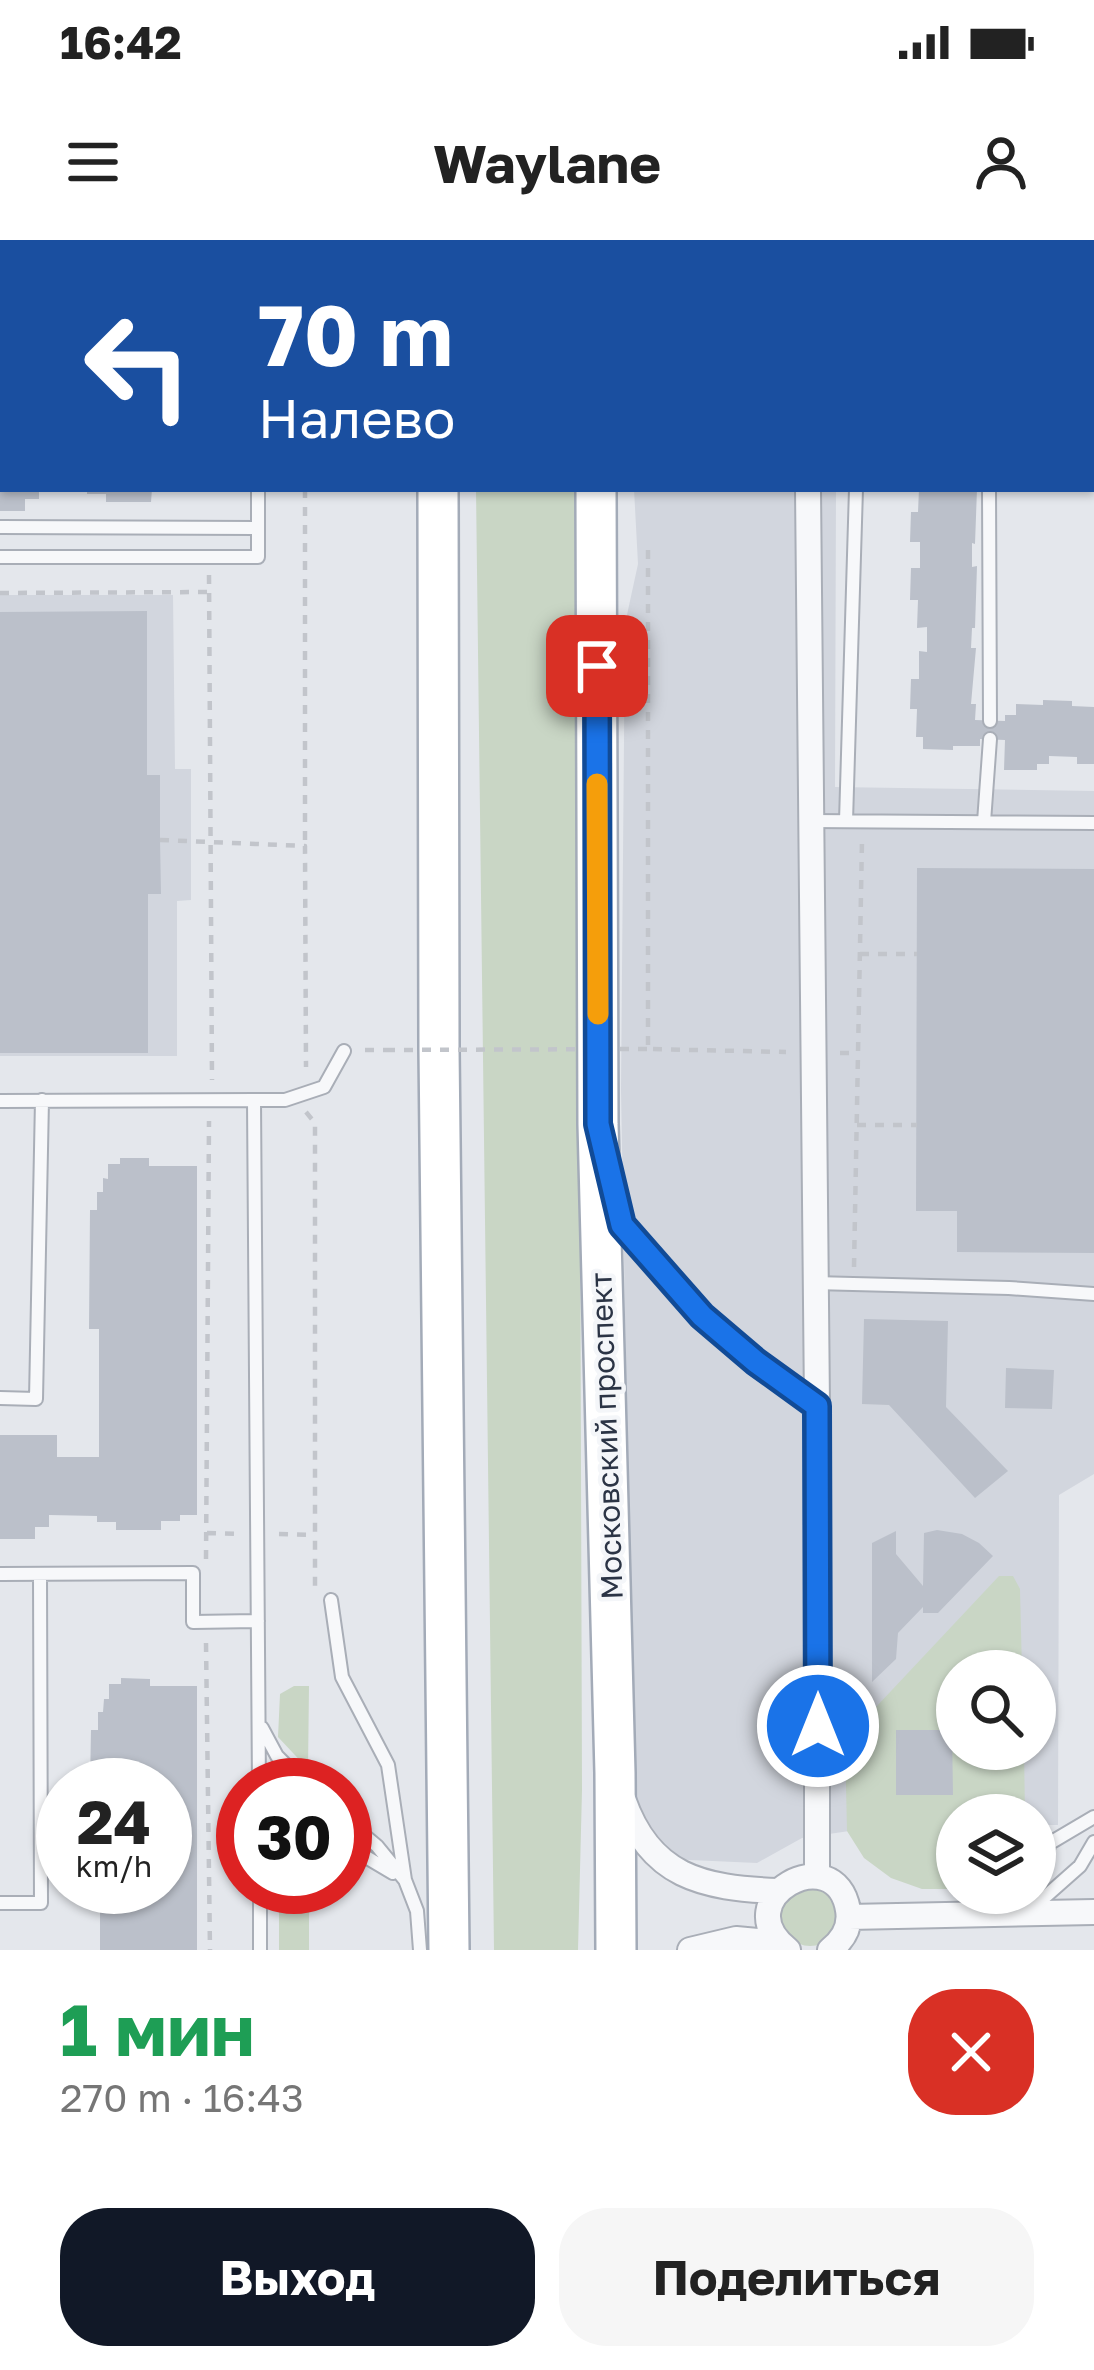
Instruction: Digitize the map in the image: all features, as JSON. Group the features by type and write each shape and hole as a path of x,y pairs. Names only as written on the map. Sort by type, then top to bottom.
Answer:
{"main road":[{"path":"438,492 449,1950"},
{"name":"Московский проспект","path":"596,492 598,1124 616,1950"}],"street":[{"path":"808,492 817,1876"},
{"path":"615,1772 639,1836 670,1868 720,1886 778,1891"},
{"path":"783,1947 769,1922 778,1891 793,1879 817,1876 837,1887 849,1917 843,1938 830,1950"},
{"path":"1056,1903 1094,1912"},
{"path":"849,1917 936,1908"},
{"path":"690,1950 736,1939 783,1947"}],"lane":[{"path":"0,557 258,557 258,492"},
{"path":"846,821 856,492"},
{"path":"989,492 990,721"},
{"path":"0,527 258,528"},
{"path":"984,822 990,739"},
{"path":"810,820 1094,824"},
{"path":"0,1101 285,1100 324,1087 344,1051"},
{"path":"0,1398 36,1399 42,1100"},
{"path":"254,1101 259,1758"},
{"path":"598,1124 622,1225 702,1316 817,1406"},
{"path":"814,1283 1094,1294"},
{"path":"0,1574 193,1573 193,1622 258,1622"},
{"path":"0,1903 41,1903 40,1574"},
{"path":"331,1600 342,1677 388,1765 404,1880 416,1911 420,1950"},
{"path":"258,1722 279,1758"},
{"path":"1056,1839 1094,1817"},
{"path":"372,1842 404,1880"},
{"path":"1056,1882 1080,1866 1094,1842"},
{"path":"372,1861 404,1880"},
{"path":"260,1914 260,1950"}],"path":[{"path":"305,492 306,1067 344,1051 858,1053"},
{"path":"648,550 648,1049"},
{"path":"209,557 209,1950"},
{"path":"0,592 209,592"},
{"path":"854,1284 863,821"},
{"path":"160,840 305,846"},
{"path":"860,954 917,954"},
{"path":"285,1100 284,1110 306,1111 315,1123 316,1598"},
{"path":"857,1125 917,1125"}],"shaded area":[{"path":"634,492 836,492 835,787 1094,791 1094,1474 1059,1495 1058,1825 1056,1794 936,1794 936,1818 802,1838 757,1863 668,1859 634,1817 621,1090 625,624 638,564"},
{"path":"0,595 173,595 175,769 191,769 191,900 177,901 177,1056 0,1056"}],"green space":[{"path":"476,492 578,492 582,1790 578,1950 494,1950"},
{"path":"999,1576 1013,1576 1020,1589 1021,1650 936,1650 936,1770 1024,1770 1025,1794 936,1794 936,1889 891,1878 864,1858 847,1831 845,1740"},
{"path":"294,1686 309,1686 308,1758 298,1758 278,1737 280,1694"},
{"path":"810,1888 830,1897 839,1917 830,1937 810,1946 790,1937 781,1917 790,1897"},
{"path":"279,1914 309,1914 309,1950 279,1950"}],"building":[{"path":"0,492 39,492 39,499 25,499 25,511 0,511"},
{"path":"152,492 151,502 106,502 106,494 87,494"},
{"path":"919,492 977,492 971,648 976,648 971,704 976,704 975,720 1005,721 1005,715 1016,715 1016,704 1043,705 1043,700 1094,707 1094,764 1077,764 1077,757 1049,756 1049,764 1037,764 1037,770 1004,770 1005,740 980,739 980,746 953,746 953,750 923,749 923,737 916,737 917,709 910,709 911,679 919,679 919,651 927,652 927,627 917,628 918,600 910,600 911,568 920,568 920,542 910,542 911,512 918,512"},
{"path":"147,611 147,775 160,775 161,894 148,894 148,1053 0,1053 0,612"},
{"path":"917,868 1094,869 1094,1253 957,1252 957,1211 916,1211"},
{"path":"120,1158 149,1158 149,1166 197,1166 197,1515 161,1521 161,1530 116,1530 116,1522 97,1522 97,1516 49,1515 49,1527 35,1527 35,1539 0,1539 0,1435 57,1435 57,1457 99,1457 99,1329 89,1329 90,1210 97,1210 97,1192 103,1192 108,1164 120,1164"},
{"path":"864,1319 948,1321 946,1407 1008,1471 975,1498 889,1405 862,1404"},
{"path":"1006,1368 1054,1370 1052,1409 1005,1408"},
{"path":"896,1531 896,1554 923,1586 924,1533 962,1534 993,1556 938,1613 923,1613 923,1607 898,1633 896,1659 872,1682 872,1543"},
{"path":"121,1678 150,1679 150,1686 197,1686 197,1950 100,1950 100,1914 192,1914 192,1758 90,1758 91,1730 98,1730 98,1712 103,1712 104,1699 109,1699 109,1684 121,1684"},
{"path":"896,1730 936,1730 936,1770 953,1770 953,1794 896,1795"}],"slow traffic":[{"path":"597,784 598,1014"}],"route":[{"path":"597,666 598,1124 622,1225 702,1316 817,1406 818,1726"}]}
